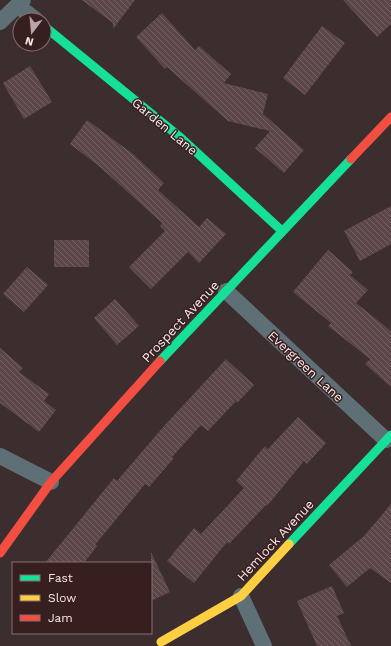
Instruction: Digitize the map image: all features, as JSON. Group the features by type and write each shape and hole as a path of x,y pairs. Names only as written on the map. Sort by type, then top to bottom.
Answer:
{"street":[{"path":"0,22 21,3 29,12"},
{"name":"Garden Lane","path":"52,33 181,138 282,231"},
{"name":"Prospect Avenue","path":"0,553 51,482 127,396 391,117"},
{"name":"Evergreen Lane","path":"226,291 388,438"},
{"name":"Hemlock Avenue","path":"161,642 241,596 388,438"},
{"path":"0,456 51,482"},
{"path":"241,596 264,646"}],"building":[{"path":"82,0 135,0 113,29 113,23"},
{"path":"343,0 391,0 391,24 377,37"},
{"path":"162,13 195,50 199,46 231,74 224,83 268,94 263,114 304,150 284,173 255,148 270,131 228,121 167,67 165,69 136,37"},
{"path":"322,26 345,43 305,95 283,78"},
{"path":"30,66 52,102 24,119 3,83"},
{"path":"87,120 133,154 164,183 158,190 199,227 207,218 226,234 199,263 188,252 151,289 129,267 165,231 160,226 162,223 100,167 70,144"},
{"path":"391,206 391,244 360,261 344,231"},
{"path":"54,240 89,240 89,267 54,267"},
{"path":"328,250 353,272 350,275 368,290 356,303 391,331 391,387 365,364 370,359 328,326 331,323 293,292"},
{"path":"27,267 48,285 24,312 3,294"},
{"path":"115,299 139,326 117,345 94,318"},
{"path":"0,348 23,368 19,372 49,394 44,401 56,410 39,432 0,403"},
{"path":"226,359 254,385 237,403 236,401 208,431 201,425 172,457 174,458 149,487 145,484 95,545 97,546 85,562 46,562 114,478 117,481 164,426"},
{"path":"298,417 326,443 307,464 304,461 267,506 266,505 229,544 227,542 194,583 167,561 194,528 201,534 244,488 236,481 265,446 268,449"},
{"path":"391,504 391,583 370,568 347,587 329,565 364,536"},
{"path":"151,552 170,592 152,601 152,562"},
{"path":"332,586 344,613 337,616 351,646 317,646 297,601"}],"traffic: fast":[{"path":"52,33 181,138 282,231"},
{"path":"160,361 351,159"},
{"path":"289,544 391,435"}],"traffic: slow":[{"path":"161,642 241,596 289,544"}],"traffic: jam":[{"path":"351,159 391,117"},
{"path":"0,553 51,482 160,361"}]}
